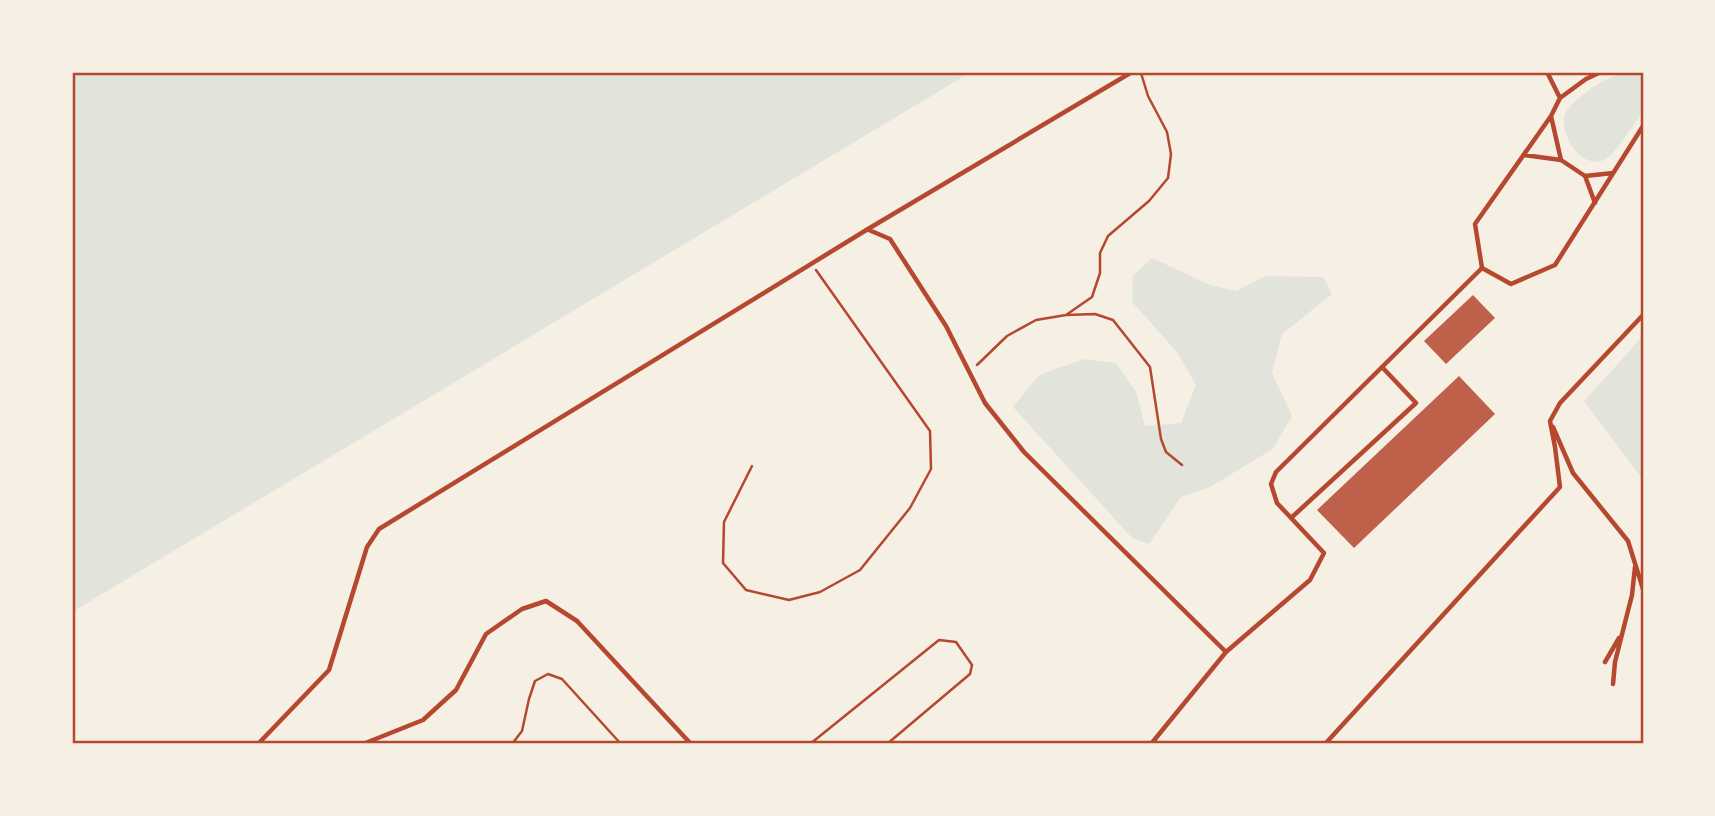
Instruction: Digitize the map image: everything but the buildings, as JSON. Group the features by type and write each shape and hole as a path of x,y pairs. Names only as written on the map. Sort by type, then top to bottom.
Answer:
{"lane":[{"path":"258,744 330,670 367,547 379,529 868,229 1132,72"},
{"path":"1547,72 1560,98"},
{"path":"1482,268 1475,224 1551,116 1560,98 1586,79 1601,72"},
{"path":"1551,116 1561,160"},
{"path":"1482,268 1511,284 1555,265 1643,126"},
{"path":"1524,155 1561,160 1585,176 1595,204"},
{"path":"1585,176 1614,173"},
{"path":"868,229 890,239 946,326 985,403 1024,452 1226,652"},
{"path":"1151,744 1226,652 1310,580 1324,553 1277,503 1271,484 1276,472 1482,268"},
{"path":"1325,744 1560,487 1550,420 1560,403 1643,315"},
{"path":"1291,519 1416,403 1382,367"},
{"path":"1550,420 1573,473 1628,541 1643,589"},
{"path":"1613,684 1615,662 1632,595 1635,563"},
{"path":"363,744 423,720 456,690 486,634 522,609 546,601 577,621 691,744"},
{"path":"1605,662 1621,634"}],"path":[{"path":"1066,315 1092,297 1100,273 1100,253 1108,236 1149,201 1168,178 1171,154 1167,132 1148,96 1141,72"},
{"path":"752,466 724,522 723,563 746,590 789,600 820,592 860,570 910,508 931,469 930,431 812,264"},
{"path":"969,372 1007,336 1036,320 1095,314 1113,320 1150,367 1161,439 1166,453 1182,465"},
{"path":"810,744 939,640 956,642 972,665 970,674 887,744"},
{"path":"512,744 522,731 536,681 548,674 562,680 621,744"}],"shaded area":[{"path":"72,72 971,72 72,612"},
{"path":"1627,73 1643,75 1642,112 1609,156 1595,162 1587,160 1568,140 1565,114 1573,103 1592,88 1609,78"},
{"path":"1152,258 1210,285 1236,291 1266,276 1323,277 1332,294 1282,334 1272,373 1292,416 1273,449 1210,487 1181,497 1149,544 1132,538 1013,407 1039,375 1084,359 1116,363 1136,392 1145,426 1181,423 1196,385 1177,352 1132,302 1133,276"},
{"path":"1643,336 1643,480 1584,401"}]}
